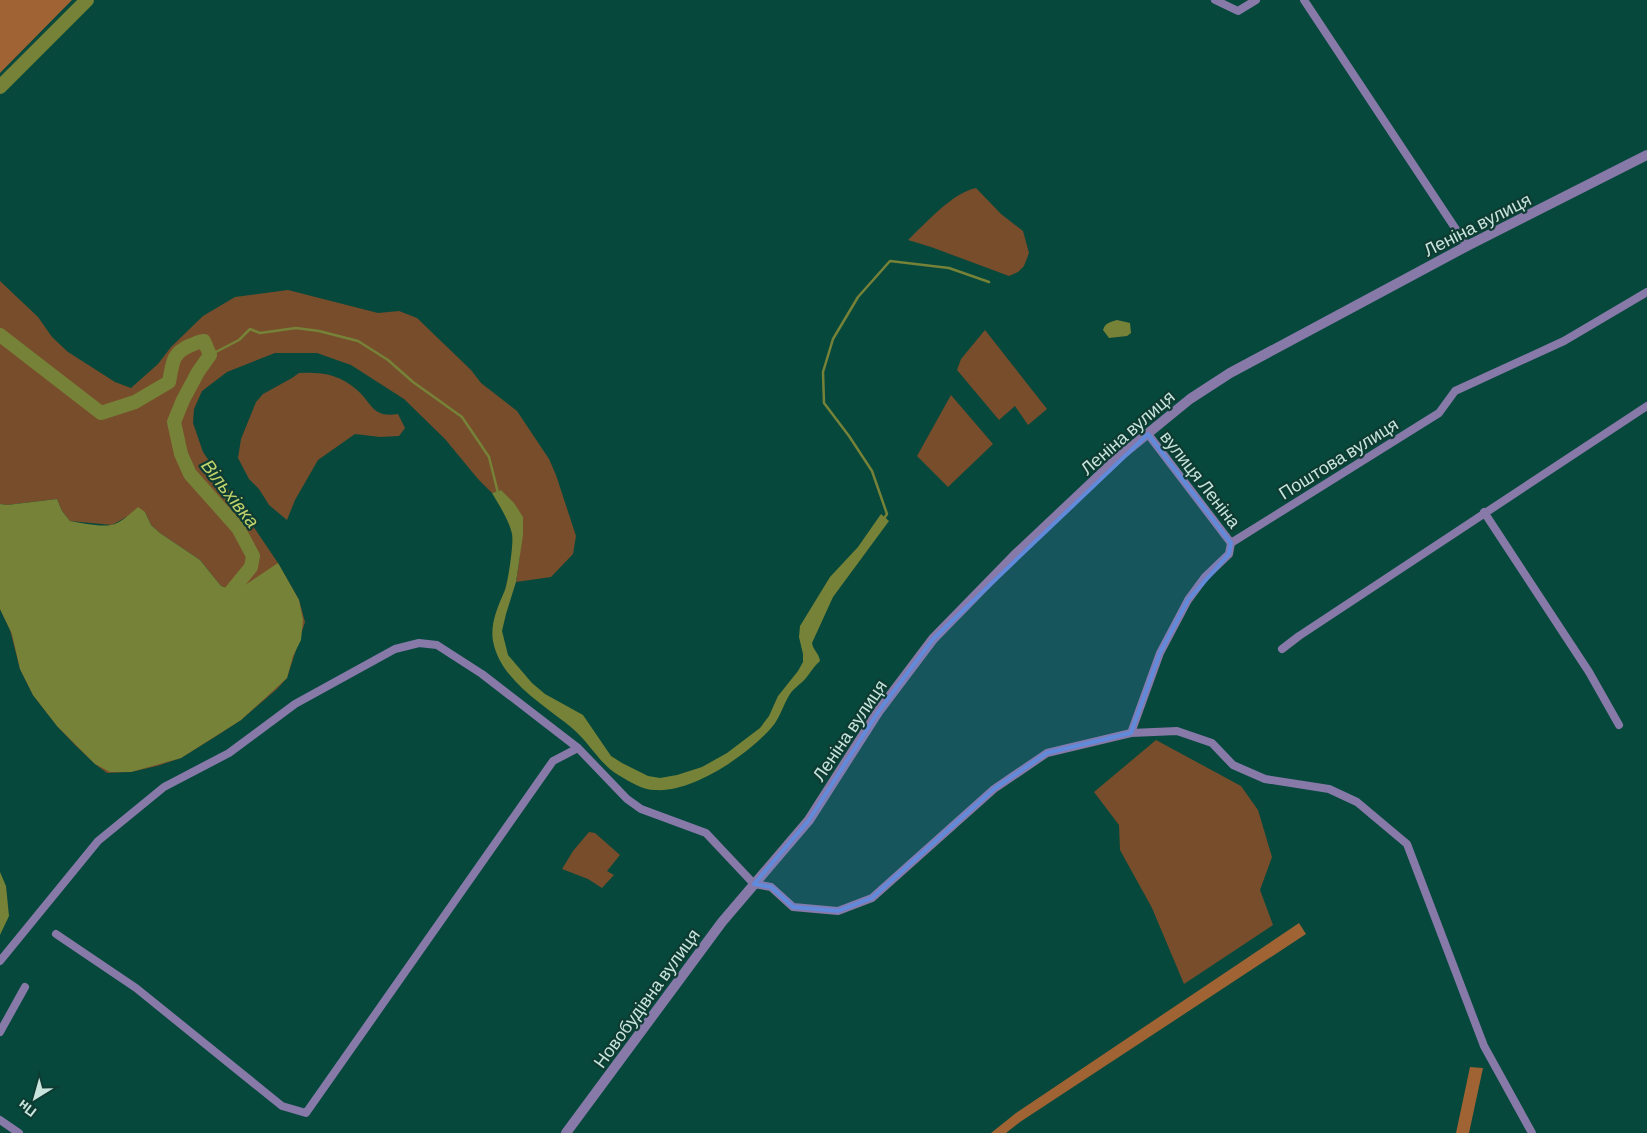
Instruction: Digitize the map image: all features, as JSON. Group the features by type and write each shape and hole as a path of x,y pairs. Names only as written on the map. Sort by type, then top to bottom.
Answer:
{"street":[{"path":"1215,0 1238,11 1256,0"},
{"path":"1304,0 1467,246"},
{"name":"Леніна вулиця","path":"754,884 809,820 878,712 933,639 1022,549 1119,457 1190,399 1230,373 1467,246 1647,156"},
{"name":"Поштова вулиця","path":"1131,733 1160,654 1188,600 1205,577 1229,554 1231,542 1439,413 1456,391 1564,341 1647,292"},
{"path":"1282,649 1484,512 1647,406"},
{"name":"вулиця Леніна","path":"1148,434 1231,542"},
{"path":"1484,512 1589,672 1619,725"},
{"path":"0,961 98,840 164,787 229,753 294,704 395,649 419,643 437,645 482,674 578,748 626,799 641,809 706,834 754,884 771,887 793,907 838,911 872,898 994,789 1047,753 1131,733 1177,731 1212,743 1233,765 1265,779 1329,790 1357,802 1407,844 1484,1046 1532,1133"},
{"path":"56,934 136,988 282,1106 306,1113 553,762 578,748"},
{"name":"Новобудівна вулиця","path":"566,1133 722,922 754,884"},
{"path":"0,1032 25,987"},
{"path":"0,1120 19,1133"}],"highlighted area":[{"path":"1148,434 1231,543 1229,554 1188,600 1160,653 1131,733 1047,753 994,789 872,898 838,911 793,907 771,887 754,884 809,820 878,712 933,639"}],"shaded area":[{"path":"0,0 72,0 0,73"},
{"path":"976,188 1001,214 1023,231 1029,253 1024,266 1018,272 1009,276 908,240 949,202"},
{"path":"0,281 38,317 52,337 68,352 115,382 131,388 158,364 171,347 203,316 235,297 288,290 378,313 399,311 417,318 471,370 481,383 517,411 549,459 576,536 573,554 551,577 516,582 520,554 501,490 492,493 445,439 404,399 351,365 317,353 275,353 227,372 202,391 194,409 193,423 203,452 278,563 299,600 305,622 287,678 241,720 181,758 131,772 107,773 75,745 57,726 33,695 20,669 10,630 0,609 237,591 221,586 200,560 151,525 145,512 130,515 112,525 70,521 62,511 57,499 7,505 0,504"},
{"path":"1117,320 1130,323 1131,333 1127,336 1109,338 1103,330 1108,323"},
{"path":"985,330 1047,409 1028,425 1015,406 999,420 957,370 961,359"},
{"path":"299,373 330,375 344,380 357,390 378,412 389,415 398,414 405,428 399,436 380,437 355,434 318,460 295,500 287,520 269,505 259,489 249,479 238,458 241,439 256,402 263,394"},
{"path":"951,395 993,444 948,487 917,456"},
{"path":"501,490 514,503 523,517 523,535 516,582 502,631 508,655 532,683 545,694 583,715 611,756 648,776 660,778 702,767 727,753 760,728 769,716 778,696 803,662 799,637 800,626 830,577 858,547 881,514 889,521 833,597 812,643 820,661 790,694 772,727 749,749 702,779 670,789 650,790 632,783 607,766 572,728 537,701 514,680 504,668 497,655 492,635 495,615 505,590 512,539 509,523 492,493"},
{"path":"57,499 62,511 70,521 96,525 118,523 138,507 145,512 151,525 160,533 200,560 221,586 236,591 278,563 299,600 303,620 301,640 293,656 287,678 241,720 181,758 131,772 110,772 95,764 57,726 33,695 20,669 12,634 0,609 0,504 7,505"},
{"path":"1156,740 1241,786 1258,810 1272,857 1260,890 1273,925 1184,984 1152,908 1120,850 1119,825 1094,792"},
{"path":"589,832 595,833 620,855 607,871 614,875 602,888 588,879 562,869 573,851"},
{"path":"0,872 6,886 9,916 0,935"},
{"path":"1299,923 1306,934 1006,1133 991,1133 1016,1113"},
{"path":"1470,1067 1483,1068 1469,1133 1456,1133"}],"waterway":[{"name":"Вільхівка","path":"0,87 87,0"},
{"path":"883,520 887,514 872,471 824,403 823,372 833,339 858,297 890,261 949,268 989,282"},
{"path":"210,355 239,340 250,329 260,333 296,328 319,331 358,341 388,360 413,382 462,417 489,457 498,493"},
{"name":"Вільхівка","path":"0,335 101,413 135,402 169,382 172,365 179,352 204,341 210,355 198,372 174,422 181,454 190,474 238,528 253,556 251,567 225,599 220,600"}]}
